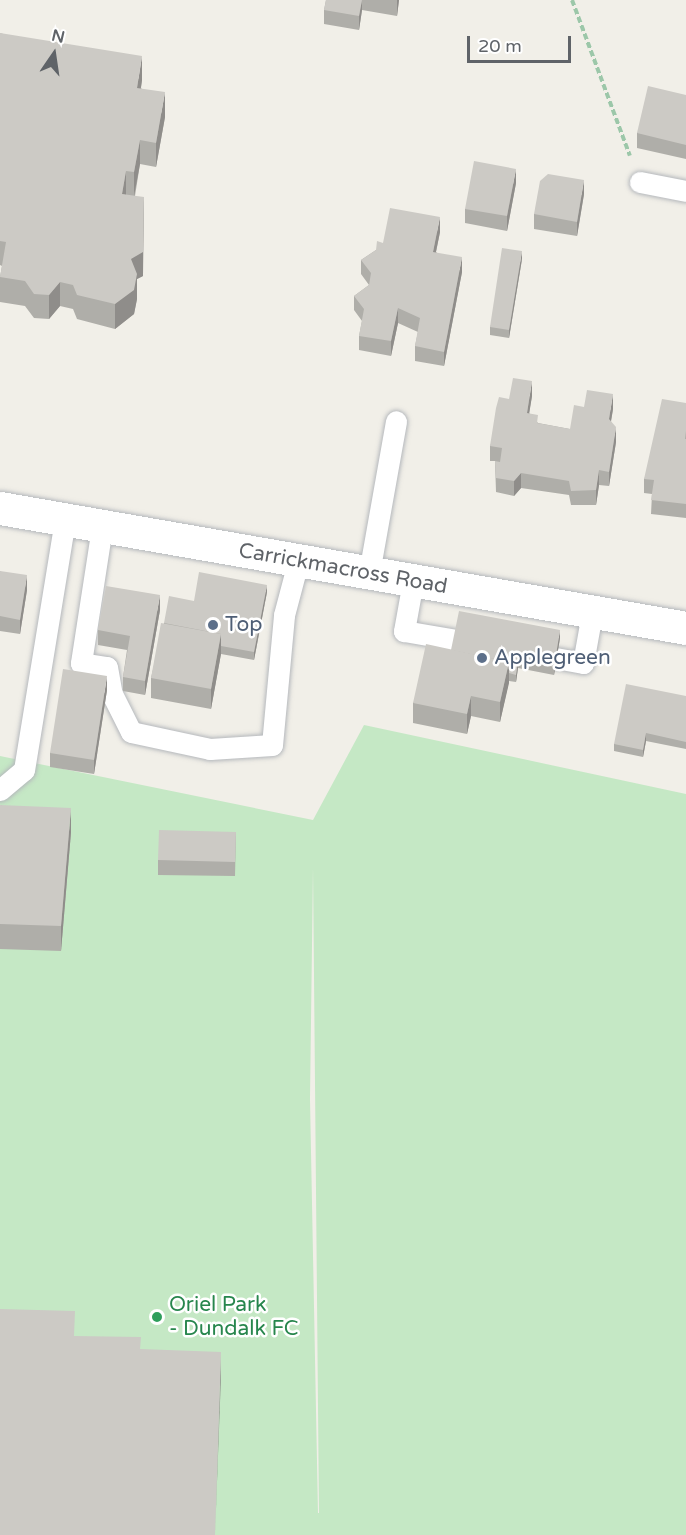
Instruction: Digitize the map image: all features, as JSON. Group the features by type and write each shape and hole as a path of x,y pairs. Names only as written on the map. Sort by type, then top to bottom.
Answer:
{"main road":[{"name":"Carrickmacross Road","path":"0,507 298,562 686,628"}],"lane":[{"path":"640,182 686,191"},
{"path":"369,573 396,421"},
{"path":"0,790 24,770 65,520"},
{"path":"102,527 81,663 107,667 112,694 131,732 210,749 272,745 284,615 298,562"},
{"path":"413,581 404,631 583,663 592,613"}],"path":[{"path":"572,0 640,182"}],"green space":[{"path":"364,725 686,794 686,1535 0,1535 0,756 313,820","holes":["313,868 319,1513 310,1099"]}],"building":[{"path":"326,0 362,0 359,16 324,10"},
{"path":"0,33 142,56 137,88 165,92 156,143 140,140 134,172 126,171 122,194 144,197 143,252 131,259 137,274 134,290 115,304 77,295 73,285 60,282 49,295 34,294 25,281 0,277 6,242 0,241"},
{"path":"648,86 686,95 686,145 637,133"},
{"path":"474,161 516,169 507,216 465,209"},
{"path":"548,174 584,180 577,222 534,214 540,181"},
{"path":"390,208 440,217 433,252 462,257 444,352 415,346 420,318 398,308 391,341 359,336 364,309 354,296 369,285 371,273 361,260 376,250 377,241 383,243"},
{"path":"502,248 522,251 509,330 490,327"},
{"path":"513,378 532,381 527,413 538,415 537,423 570,429 574,405 584,407 587,390 613,394 609,419 616,427 609,472 599,470 596,490 571,491 569,481 521,473 514,481 496,478 495,461 500,462 502,448 490,446 496,408 499,397 509,399"},
{"path":"662,399 686,403 686,504 651,500 654,480 644,479"},
{"path":"0,571 27,575 20,620 0,616"},
{"name":"Top","path":"199,572 267,585 254,652 221,646 221,634 164,623 169,596 194,601"},
{"path":"106,586 160,595 145,681 123,677 130,636 98,630"},
{"path":"459,611 560,630 554,667 518,660 516,675 509,673 509,662 451,650"},
{"path":"161,623 221,634 211,689 151,678"},
{"path":"426,644 509,662 500,702 471,696 467,714 413,703"},
{"path":"63,669 107,676 94,760 50,753"},
{"path":"626,684 686,696 686,742 646,733 643,750 614,744"},
{"path":"0,805 71,808 61,926 0,924"},
{"path":"159,830 236,832 235,862 158,860"},
{"path":"0,1309 75,1311 74,1336 141,1337 140,1349 221,1352 215,1535 0,1535"}],"place":[{"name":"Top","path":"213,625"},
{"name":"Applegreen","path":"482,658"},
{"name":"Oriel Park - Dundalk FC","path":"157,1317"}]}
